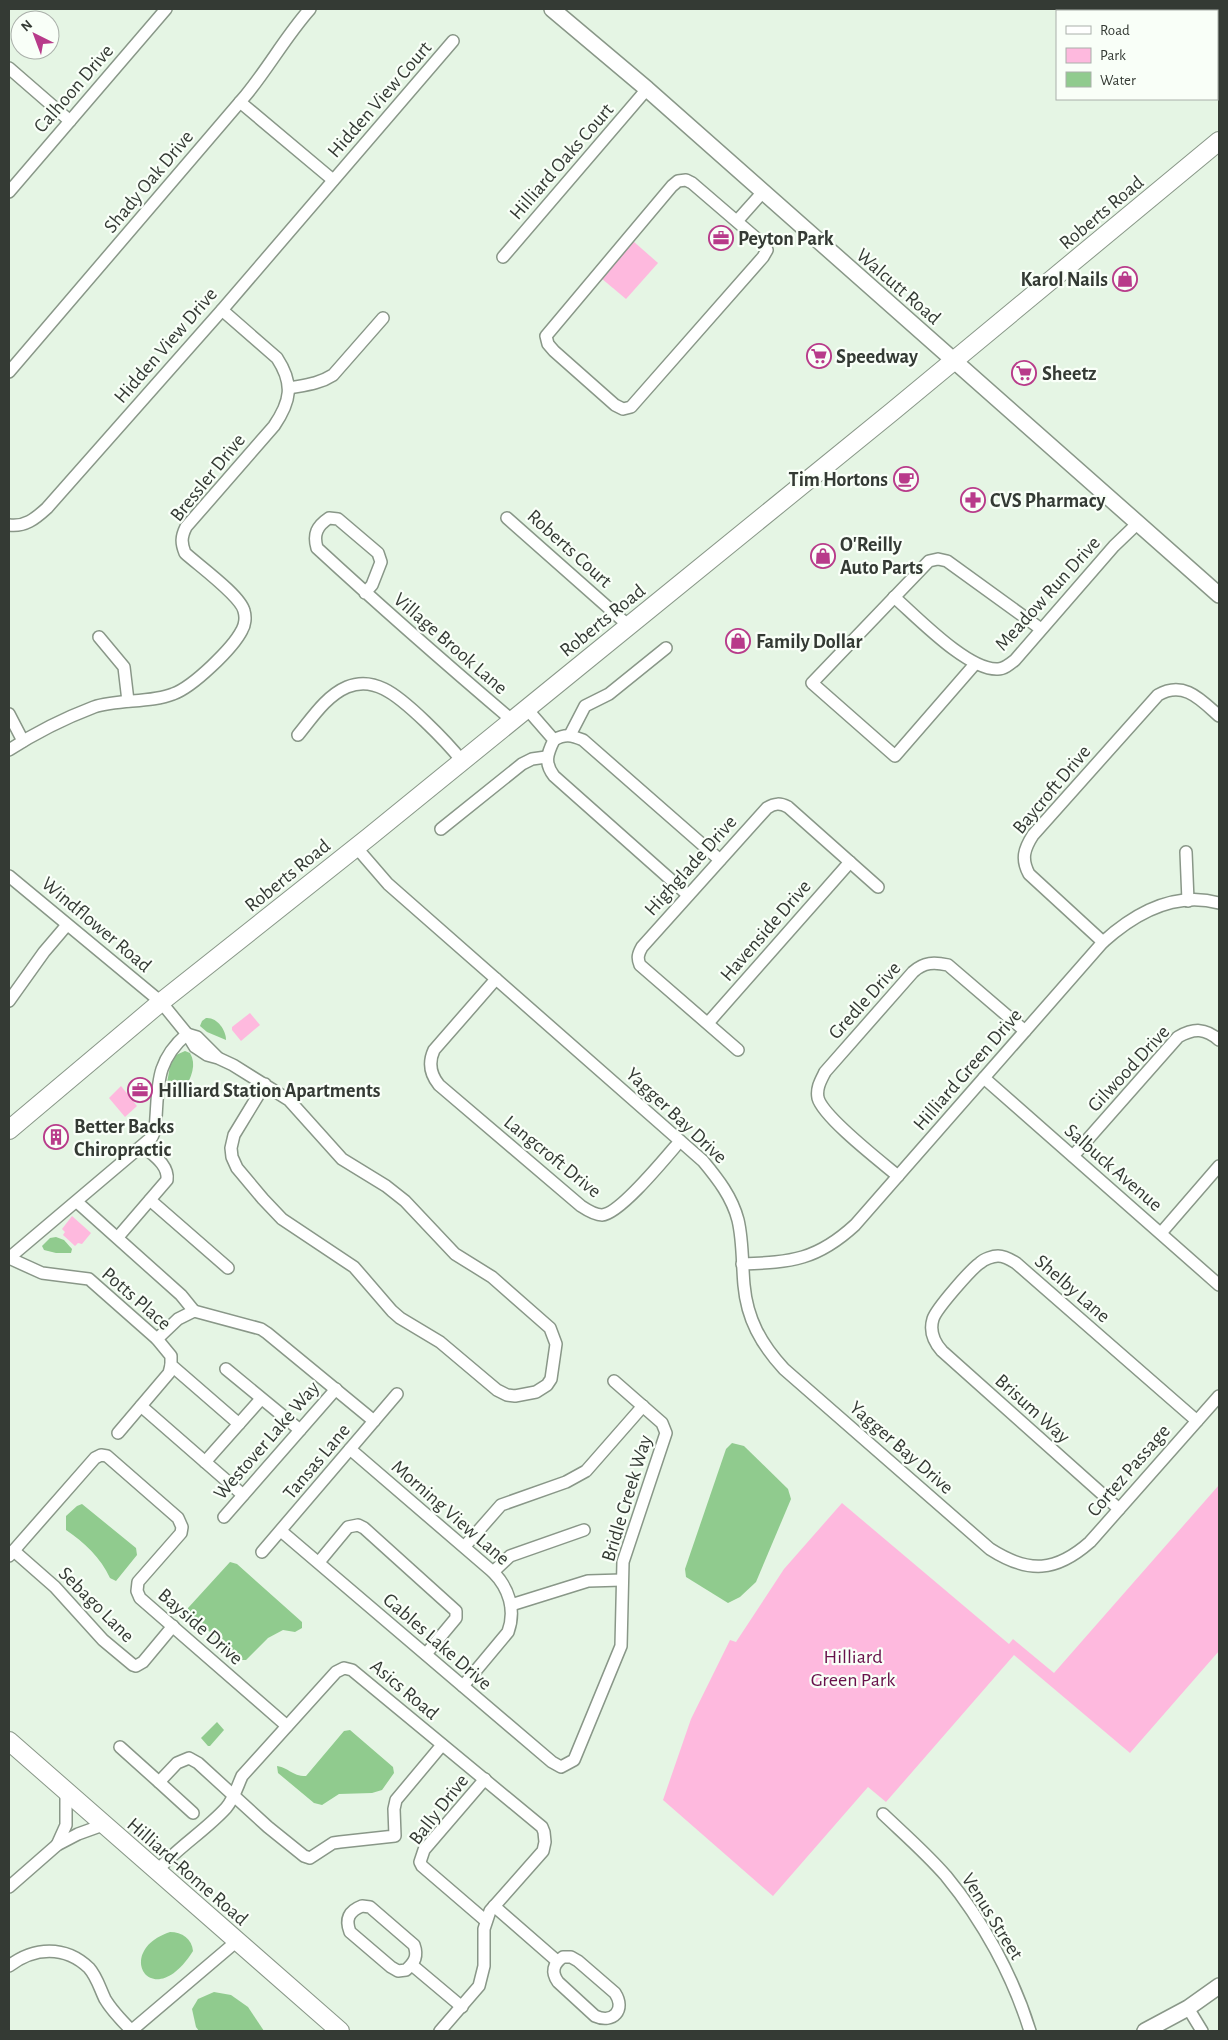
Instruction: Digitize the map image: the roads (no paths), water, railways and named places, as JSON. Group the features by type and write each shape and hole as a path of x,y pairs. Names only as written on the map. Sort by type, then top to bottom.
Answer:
{"main road":[{"name":"Roberts Road","path":"9,1130 161,1002 356,848 629,626 954,361 1219,141"},
{"name":"Hilliard-Rome Road","path":"9,1741 340,2031"}],"street":[{"name":"Calhoon Drive","path":"9,192 166,9"},
{"name":"Shady Oak Drive","path":"9,372 265,72 290,33 310,9"},
{"name":"Walcutt Road","path":"552,9 647,89 1219,595"},
{"name":"Hidden View Court","path":"333,180 453,42"},
{"path":"9,68 70,121"},
{"name":"Hilliard Oaks Court","path":"503,257 647,89"},
{"path":"240,102 333,180"},
{"name":"Hidden View Drive","path":"14,525 34,520 47,508 222,310 333,180"},
{"path":"686,180 692,183 737,221 763,244 767,250 766,252 631,407 623,409 615,405 554,351 546,340 550,330 678,181 686,180"},
{"path":"737,221 762,192"},
{"path":"222,310 277,358 289,388 313,385 324,381 332,375 383,318"},
{"name":"Bressler Drive","path":"9,750 70,717 97,706 173,695 189,686 203,674 234,642 243,630 245,623 243,608 229,592 185,553 182,545 182,536 186,527 274,426 285,408 289,388"},
{"name":"Village Brook Lane","path":"365,593 372,585 381,562 378,553 338,519 329,518 315,534 317,548 365,593 513,720"},
{"name":"Roberts Court","path":"508,518 629,626"},
{"name":"Meadow Run Drive","path":"975,664 895,756 812,683 894,597 946,643 975,664 998,669 1005,667 1014,660 1114,546 1138,523"},
{"path":"894,597 929,561 938,558 946,561 1041,629"},
{"path":"100,637 124,668 128,701"},
{"path":"570,735 585,706 609,694 666,648"},
{"path":"298,734 334,694 358,683 373,685 396,696 450,746 462,761"},
{"name":"Baycroft Drive","path":"1103,942 1034,881 1025,868 1024,852 1033,835 1154,699 1164,691 1176,689 1188,691 1219,716"},
{"path":"528,708 554,740"},
{"path":"9,714 23,742"},
{"path":"688,895 554,776 548,768 546,757 554,740 561,736 570,735 583,740 720,860"},
{"path":"441,829 522,764 532,759 546,757"},
{"name":"Highglade Drive","path":"708,1023 640,965 638,953 642,947 767,808 773,804 781,804 788,807 850,862"},
{"name":"Yagger Bay Drive","path":"356,848 388,884 680,1141 718,1179 730,1199 738,1220 745,1298 750,1318 770,1354 784,1369 990,1549 1006,1560 1023,1566 1042,1566 1060,1563"},
{"path":"1186,852 1188,900"},
{"path":"850,862 878,887"},
{"name":"Havenside Drive","path":"708,1023 850,862"},
{"name":"Windflower Road","path":"9,876 161,1002 188,1034 195,1047 207,1055 218,1058 266,1084 288,1100 342,1159 355,1169 386,1186 405,1201 455,1254 492,1277 550,1328 556,1344 551,1379 547,1385 536,1392 515,1396 507,1395 497,1390 440,1342 400,1318 354,1267 289,1224 263,1199 237,1168 232,1157 231,1148 238,1128 266,1084"},
{"name":"Hilliard Green Drive","path":"742,1264 800,1259 820,1251 839,1239 855,1225 1103,942 1121,925 1141,913 1164,905 1188,900 1219,903"},
{"path":"9,1001 44,952 67,925"},
{"name":"Gredle Drive","path":"898,1176 822,1108 818,1095 819,1083 825,1072 913,972 929,963 948,964 1025,1031"},
{"name":"Langcroft Drive","path":"496,979 439,1044 431,1058 430,1066 434,1079 439,1085 581,1206 602,1215 623,1204 680,1141"},
{"path":"708,1023 738,1050"},
{"name":"Gilwood Drive","path":"1073,1156 1178,1037 1196,1030 1206,1031 1219,1040"},
{"path":"9,1258 143,1146 154,1133 160,1070 177,1043 188,1034"},
{"name":"Salbuck Avenue","path":"984,1078 1219,1284"},
{"path":"118,1237 164,1185 168,1177 166,1169 143,1146"},
{"path":"1161,1233 1219,1166"},
{"path":"150,1200 228,1268"},
{"path":"77,1202 181,1295 194,1311 261,1329 374,1421"},
{"name":"Shelby Lane","path":"931,1329 933,1318 939,1309 980,1262 998,1256 1007,1258 1016,1263 1197,1421"},
{"name":"Potts Place","path":"9,1258 42,1272 89,1279 157,1339 171,1356 171,1365 239,1424"},
{"path":"157,1339 178,1319 194,1311"},
{"name":"Brisum Way","path":"931,1329 936,1344 942,1351 1119,1509"},
{"path":"118,1433 169,1373 171,1365"},
{"path":"226,1368 300,1430"},
{"name":"Bridle Creek Way","path":"574,1760 621,1646 623,1562 666,1433 662,1422 614,1381"},
{"name":"Westover Lake Way","path":"224,1517 336,1389"},
{"name":"Tansas Lane","path":"262,1552 398,1394"},
{"name":"Cortez Passage","path":"1060,1563 1075,1555 1090,1542 1219,1396"},
{"path":"205,1462 261,1399"},
{"path":"141,1406 243,1495"},
{"path":"465,1546 501,1505 566,1482 586,1471 643,1406"},
{"name":"Morning View Lane","path":"350,1449 494,1572 507,1590 511,1605 511,1624 508,1632 463,1686"},
{"name":"Bayside Drive","path":"11,1553 95,1458 101,1455 107,1456 181,1522 181,1533 138,1582 137,1591 140,1598 287,1726"},
{"path":"319,1562 348,1527 358,1525 364,1528 456,1611 456,1618 426,1654"},
{"path":"494,1572 503,1560 510,1556 584,1530"},
{"name":"Gables Lake Drive","path":"281,1531 552,1762 561,1767 574,1760"},
{"name":"Sebago Lane","path":"11,1553 55,1586 103,1640 133,1665 136,1666 143,1662 173,1626"},
{"path":"511,1605 588,1581 622,1580"},
{"name":"Asics Road","path":"157,1871 170,1856 225,1808 234,1796 242,1776 336,1672 344,1668 352,1670 363,1678 542,1828 545,1842 543,1851 494,1906 486,1921"},
{"path":"159,1782 177,1763 189,1758 198,1763 299,1853 310,1858 333,1844 395,1836 394,1808 396,1800 442,1745"},
{"path":"120,1747 193,1813"},
{"name":"Bally Drive","path":"485,1780 424,1850 420,1862 422,1866 486,1921"},
{"path":"57,1845 66,1825 66,1792"},
{"name":"Venus Street","path":"883,1814 946,1876 979,1921 1011,1980 1030,2031"},
{"path":"9,1887 57,1845 78,1834 103,1825"},
{"path":"362,1906 370,1907 414,1945 417,1952 416,1959 412,1965 406,1970 398,1971 350,1932 347,1924 349,1916 354,1909 362,1906"},
{"path":"494,1906 557,1961"},
{"path":"440,2031 479,1986 484,1966 483,1943 486,1921"},
{"path":"9,1966 24,1956 41,1951 58,1950 74,1958 89,1969 100,1985 105,1998 131,2031 237,1941"},
{"path":"563,1957 571,1957 616,1993 620,2000 620,2007 616,2014 610,2019 602,2019 595,2016 554,1976 553,1968 557,1961 563,1957"},
{"path":"412,1965 462,2007"},
{"path":"1145,2031 1188,2008 1219,1986"},
{"path":"1188,2008 1202,2031"}],"water":[{"path":"206,1018 214,1020 220,1025 226,1040 207,1032 200,1026"},
{"path":"185,1051 190,1053 192,1058 192,1071 185,1089 176,1090 167,1083 170,1066 176,1055"},
{"path":"56,1237 64,1240 72,1249 71,1253 56,1253 44,1250 42,1246 50,1238"},
{"path":"732,1443 744,1446 788,1489 791,1499 756,1582 740,1597 728,1603 686,1577 685,1569 726,1449"},
{"path":"82,1504 136,1548 137,1555 116,1581 110,1578 102,1564 91,1551 66,1530 66,1516"},
{"path":"230,1562 237,1564 302,1622 302,1628 295,1632 283,1630 268,1638 246,1660 236,1660 213,1634 188,1617 188,1608"},
{"path":"217,1722 224,1730 208,1746 201,1738"},
{"path":"350,1730 393,1767 394,1773 382,1790 372,1793 339,1794 322,1805 314,1803 278,1773 277,1766 297,1775 306,1776 344,1731"},
{"path":"170,1932 179,1933 186,1937 191,1943 193,1951 178,1970 164,1978 152,1979 144,1973 141,1964 143,1952 153,1941"},
{"path":"214,1992 231,1995 248,2007 264,2031 199,2031 196,2027 192,2009 198,1999"}],"place":[{"name":"Peyton Park","path":"721,238"},
{"name":"Karol Nails","path":"1125,279"},
{"name":"Speedway","path":"819,356"},
{"name":"Sheetz","path":"1024,373"},
{"name":"Tim Hortons","path":"906,479"},
{"name":"CVS Pharmacy","path":"973,500"},
{"name":"O'Reilly Auto Parts","path":"823,556"},
{"name":"Family Dollar","path":"738,641"},
{"name":"Hilliard Station Apartments","path":"140,1090"},
{"name":"Better Backs Chiropractic","path":"56,1137"}],"park label":[{"name":"Hilliard Green Park","path":"853,1668"}]}
